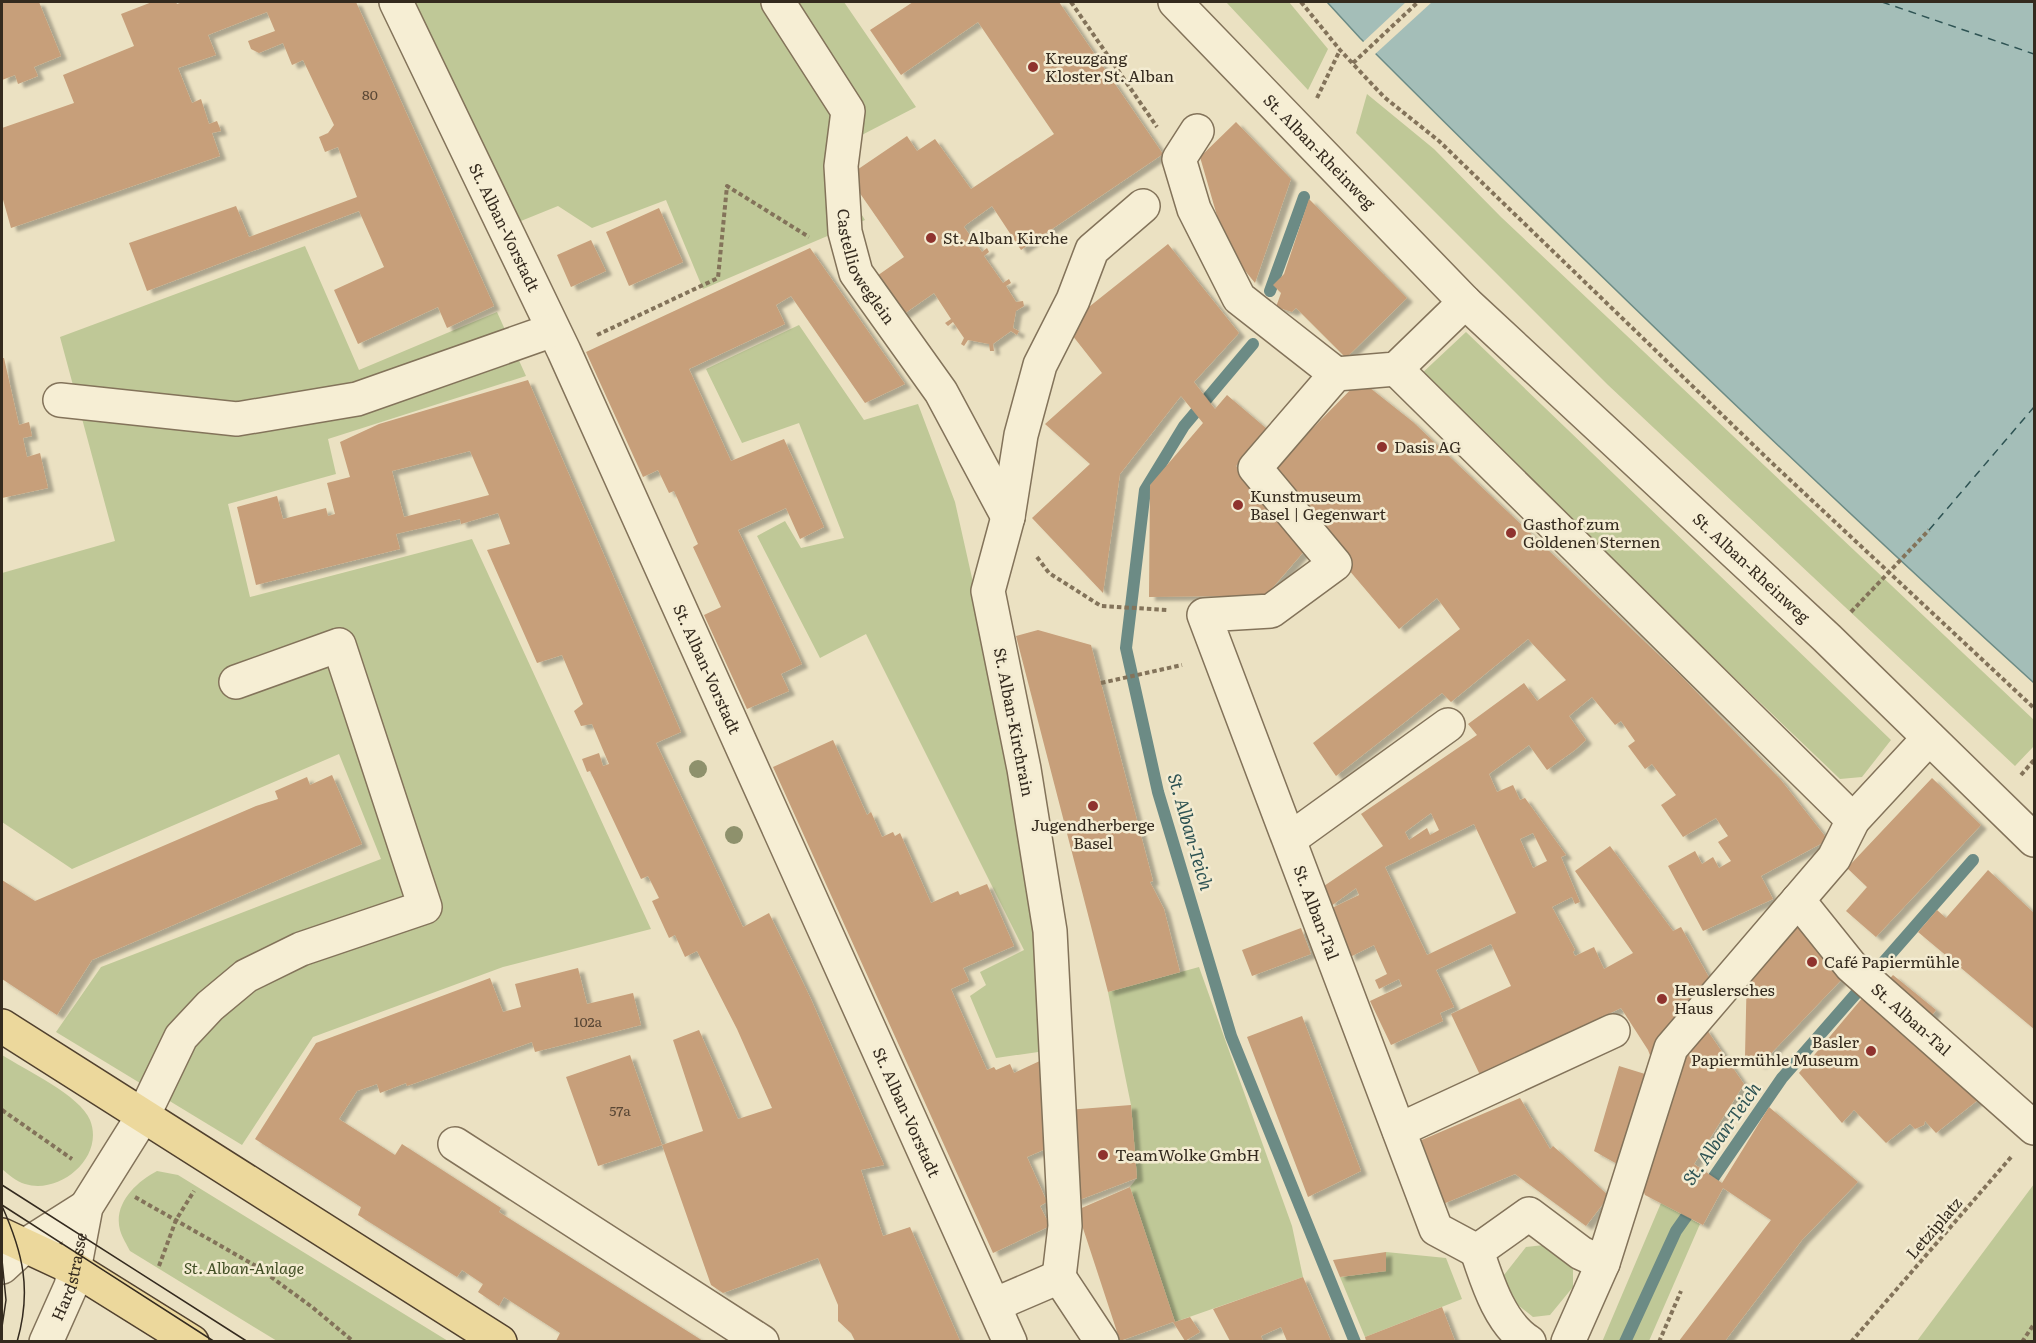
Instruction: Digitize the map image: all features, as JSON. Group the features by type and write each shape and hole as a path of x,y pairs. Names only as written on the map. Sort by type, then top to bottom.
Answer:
{"main road":[{"path":"2,1026 500,1341"},
{"path":"14,1240 75,1269 192,1341"}],"street":[{"name":"St. Alban-Vorstadt","path":"396,2 558,341 1010,1341"},
{"name":"Castellioweglein","path":"778,2 848,111 841,166 844,232 856,273 941,392 1008,517"},
{"name":"St. Alban-Rheinweg","path":"1175,2 1465,302 1827,638 2034,840"},
{"path":"1197,131 1179,159 1194,209 1239,298 1336,374 1396,369 1465,302"},
{"name":"St. Alban-Kirchrain","path":"1059,1277 1065,1226 1050,931 1024,769 988,591 1008,517 1021,435 1040,365 1073,300 1092,250 1143,206"},
{"path":"60,400 237,419 357,399 558,341"},
{"path":"1396,369 1853,820"},
{"name":"St. Alban-Tal","path":"1336,374 1255,468 1335,564 1271,611 1204,615 1436,1229 1476,1251"},
{"name":"Hardstrasse","path":"46,1341 66,1301 75,1269 86,1207 143,1116 181,1037 210,1006 246,976 301,949 425,907 339,645 236,682"},
{"path":"1290,839 1448,725"},
{"path":"1568,1341 1603,1263 1671,1047 1834,858 1853,820 1929,738"},
{"name":"St. Alban-Tal","path":"1798,900 1851,966 2027,1138"},
{"path":"1399,1130 1613,1031"},
{"path":"455,1144 762,1341"},
{"name":"Hardstrasse","path":"2,1267 14,1240 86,1207"},
{"path":"1528,1341 1521,1337 1492,1297 1476,1251 1529,1214 1581,1253 1603,1263"},
{"path":"994,1305 1059,1277 1102,1341"}],"path":[{"path":"1071,2 1179,159"},
{"path":"1301,2 1340,50 1384,97 1438,141 1887,573 2034,708"},
{"path":"1353,63 1418,2"},
{"path":"1301,132 1340,50"},
{"path":"558,341 718,278 727,186 812,238"},
{"path":"1008,517 1049,573 1101,606 1157,609"},
{"path":"1827,638 1929,530"},
{"path":"1101,683 1185,665"},
{"path":"3,1112 78,1162"},
{"name":"Letziplatz","path":"1851,1341 2027,1138"},
{"path":"159,1266 176,1220 212,1159"},
{"path":"132,1195 256,1266 354,1341"},
{"path":"1659,1341 1682,1291"},
{"path":"2022,1341 2034,1324"}],"green space":[{"path":"405,2 844,2 916,107 825,154 865,220 703,289 666,200 592,228 558,206 516,223"},
{"path":"1226,2 1289,2 1328,49 1308,90"},
{"path":"1367,94 1434,149 1501,217 2034,720 2034,746 2015,766 1608,385 1356,133"},
{"path":"305,246 359,370 497,312 526,376 328,439 336,474 228,504 250,597 472,539 651,929 503,967 313,1037 242,1145 56,1032 101,967 381,859 339,754 72,869 2,822 2,573 115,541 60,337"},
{"path":"799,325 864,420 918,404 955,502 1017,779 1037,939 1045,1051 996,1058 970,996 986,985 980,972 1024,950 866,634 820,658 757,536 785,521 801,548 844,538 799,423 742,443 706,369"},
{"path":"1466,332 1891,740 1862,777 1840,779 1419,376"},
{"path":"1199,967 1292,1226 1303,1277 1175,1322 1130,1187 1137,1178 1131,1105 1108,992"},
{"path":"2,1055 64,1093 85,1111 90,1120 93,1134 91,1147 85,1159 76,1170 52,1184 38,1186 25,1184 2,1169"},
{"name":"St. Alban-Anlage","path":"157,1171 178,1175 448,1341 277,1341 130,1251 120,1230 120,1211 134,1188"},
{"path":"2034,1184 2034,1341 1917,1341"},
{"path":"1661,1203 1700,1224 1649,1341 1602,1342"},
{"path":"1544,1245 1573,1269 1573,1287 1550,1315 1533,1317 1503,1293 1504,1275 1526,1247"},
{"path":"1386,1252 1446,1258 1462,1299 1365,1337 1340,1277 1386,1271"}],"water":[{"path":"1327,2 2034,2 2034,683 1693,365 1360,38"}],"pier":[{"path":"1406,2 1432,2 1373,56 1361,44"}],"building":[{"path":"2,2 39,2 61,56 34,67 38,76 18,84 15,75 2,80"},
{"path":"152,2 176,2 177,4 183,2 356,2 494,306 447,328 438,307 358,344 334,290 384,267 359,211 147,291 129,243 236,206 249,237 357,197 338,147 325,152 319,137 328,133 334,125 303,60 292,65 283,43 259,53 251,49 248,41 275,31 267,12 208,35 216,55 178,68 192,103 201,99 209,124 217,121 221,131 212,133 220,156 11,228 2,196 2,128 74,103 63,75 134,46 121,14"},
{"path":"913,2 1059,2 1163,154 1021,250 992,206 964,227 982,252 987,248 989,252 984,256 1003,283 1009,279 1011,283 1006,286 1016,302 1023,301 1024,306 1016,311 1013,328 1019,331 1017,335 1011,331 993,344 994,351 990,351 989,344 968,340 964,346 961,344 964,338 953,322 948,326 945,323 951,319 934,293 901,316 874,278 904,257 848,176 907,136 917,151 935,139 971,189 1054,134 978,22 901,75 870,30"},
{"path":"1236,122 1291,179 1255,283 1226,247 1200,157"},
{"path":"1309,199 1407,298 1346,358 1296,308 1292,312 1276,307 1281,293 1273,285 1284,274"},
{"path":"659,208 683,262 629,286 606,232"},
{"path":"591,240 606,271 571,287 557,255"},
{"path":"1168,244 1239,333 1194,382 1215,409 1227,395 1267,429 1236,466 1306,549 1262,600 1229,600 1230,596 1149,597 1150,485 1203,423 1181,396 1120,474 1103,593 1032,518 1090,464 1045,424 1102,373 1065,326"},
{"path":"810,248 905,384 865,403 791,296 776,305 785,324 689,369 731,461 784,439 824,527 800,539 786,508 738,530 802,664 781,674 789,691 747,709 704,615 721,607 693,547 698,544 674,491 669,493 658,470 643,477 586,352"},
{"path":"2,358 4,358 19,425 29,422 32,436 23,438 27,457 40,453 48,488 2,498"},
{"path":"528,380 681,732 656,743 743,927 769,913 810,997 884,1165 861,1170 883,1236 910,1227 960,1341 855,1341 851,1333 838,1321 838,1305 818,1258 723,1293 711,1285 662,1145 703,1131 673,1040 699,1030 738,1119 772,1108 737,1029 697,951 685,957 675,935 669,938 652,901 659,898 648,876 641,879 590,771 587,772 582,759 599,753 603,766 609,764 592,724 581,726 574,711 583,704 562,655 537,663 487,550 510,544 498,513 461,524 460,519 396,534 400,549 256,585 237,507 277,496 283,519 326,508 328,516 335,514 327,483 350,477 340,442 379,424","holes":["470,451 489,495 404,517 392,471"]},
{"path":"1360,380 1413,422 1681,676 1781,780 1828,840 1761,876 1773,899 1703,931 1668,866 1695,851 1702,864 1713,857 1719,868 1731,861 1718,842 1728,836 1716,818 1683,837 1661,805 1676,795 1652,764 1645,769 1628,746 1635,741 1621,721 1615,725 1592,697 1569,716 1586,740 1575,750 1547,770 1529,745 1489,774 1497,792 1513,785 1520,800 1525,798 1566,855 1561,857 1580,902 1575,904 1572,897 1552,907 1575,950 1573,952 1575,956 1594,947 1604,969 1633,953 1575,871 1610,846 1673,931 1681,927 1716,990 1651,1058 1621,1008 1480,1075 1451,1014 1511,986 1491,944 1436,970 1454,1007 1440,1013 1443,1021 1391,1045 1370,1001 1402,986 1399,979 1379,989 1375,980 1387,974 1374,945 1350,957 1332,908 1359,895 1356,888 1331,906 1324,886 1383,846 1361,814 1477,735 1468,724 1524,683 1537,701 1566,680 1528,639 1451,702 1442,693 1336,776 1313,743 1460,629 1437,598 1399,629 1270,477 1311,430","holes":["1431,813 1439,830 1430,835 1427,828 1409,840 1405,832","1474,824 1516,913 1427,955 1385,867","1533,833 1547,861 1533,868 1520,839"]},
{"path":"1038,630 1091,645 1153,881 1150,882 1164,909 1180,972 1108,992 1016,636"},
{"path":"833,740 867,815 871,812 882,837 893,832 895,836 900,833 931,903 958,891 960,895 987,884 1014,946 963,968 969,981 951,989 987,1070 994,1067 996,1070 1010,1064 1014,1073 1044,1059 1048,1148 1027,1157 1047,1202 1040,1206 1050,1226 993,1253 773,767"},
{"path":"332,775 362,844 92,960 57,1015 2,979 2,880 35,901 256,806 278,799 275,791 307,777 310,785"},
{"path":"1932,778 1981,825 1876,937 1846,911 1867,887 1847,868"},
{"path":"1988,870 2034,913 2034,1029 1918,932 1937,910 1946,918"},
{"path":"1794,923 1805,931 1845,976 1760,1065 1745,1056 1747,968"},
{"path":"1301,928 1311,954 1252,976 1242,950"},
{"path":"578,968 587,1004 633,993 641,1025 535,1052 532,1042 407,1086 406,1083 380,1093 377,1084 357,1091 339,1119 395,1155 402,1144 501,1208 499,1212 703,1341 556,1341 560,1333 504,1297 499,1306 478,1292 483,1284 462,1270 457,1277 358,1215 361,1207 255,1139 316,1043 490,978 503,1012 521,1007 515,984"},
{"path":"1893,975 1936,1010 1930,1018 1883,986"},
{"name":"Basler Papiermühle Museum","path":"1864,996 1978,1100 1936,1133 1925,1121 1924,1125 1915,1129 1910,1124 1886,1143 1854,1110 1842,1123 1799,1073"},
{"path":"1302,1016 1361,1171 1308,1197 1247,1037"},
{"path":"1705,1027 1744,1084 1694,1164 1722,1183 1769,1107 1858,1182 1802,1240 1725,1341 1679,1341 1771,1220 1723,1188 1703,1225 1645,1195 1641,1185 1677,1059"},
{"path":"630,1055 662,1145 598,1166 566,1077"},
{"path":"1619,1066 1645,1074 1619,1165 1594,1151"},
{"path":"1520,1098 1550,1149 1553,1146 1609,1196 1586,1226 1515,1174 1443,1204 1417,1142"},
{"name":"TeamWolke GmbH","path":"1131,1105 1137,1178 1074,1202 1067,1110"},
{"path":"1130,1187 1175,1322 1190,1317 1200,1332 1185,1341 1173,1322 1120,1341 1077,1210"},
{"path":"1386,1252 1386,1271 1340,1277 1333,1260"},
{"path":"1303,1277 1331,1341 1287,1341 1281,1327 1261,1336 1263,1341 1230,1341 1213,1309"},
{"path":"1442,1307 1455,1341 1366,1341 1365,1337"}],"waterway":[{"name":"St. Alban-Teich","path":"1270,291 1304,197"},
{"name":"St. Alban-Teich","path":"1253,344 1184,426 1145,490 1126,648 1158,792 1231,1036 1355,1342"},
{"name":"St. Alban-Teich","path":"1705,1190 1782,1078 1973,860"},
{"name":"St. Alban-Teich","path":"1625,1342 1676,1231 1695,1204"}],"ferry route":[{"path":"1882,2 2034,54"},
{"path":"1929,530 2034,407"}],"tram line":[{"path":"2,1185 248,1342"},
{"path":"2,1205 215,1342"},
{"path":"2,1206 15,1240 23,1272 24,1305 17,1342"},
{"path":"2,1260 6,1300 2,1327"}],"place":[{"name":"Kreuzgang Kloster St. Alban","path":"1033,67"},
{"name":"St. Alban Kirche","path":"931,238"},
{"name":"Dasis AG","path":"1382,447"},
{"name":"Kunstmuseum Basel | Gegenwart","path":"1238,505"},
{"name":"Gasthof zum Goldenen Sternen","path":"1511,533"},
{"name":"Jugendherberge Basel","path":"1093,806"},
{"name":"Café Papiermühle","path":"1812,962"},
{"name":"Heuslersches Haus","path":"1662,999"},
{"name":"Basler Papiermühle Museum","path":"1871,1051"},
{"name":"TeamWolke GmbH","path":"1103,1155"}]}
